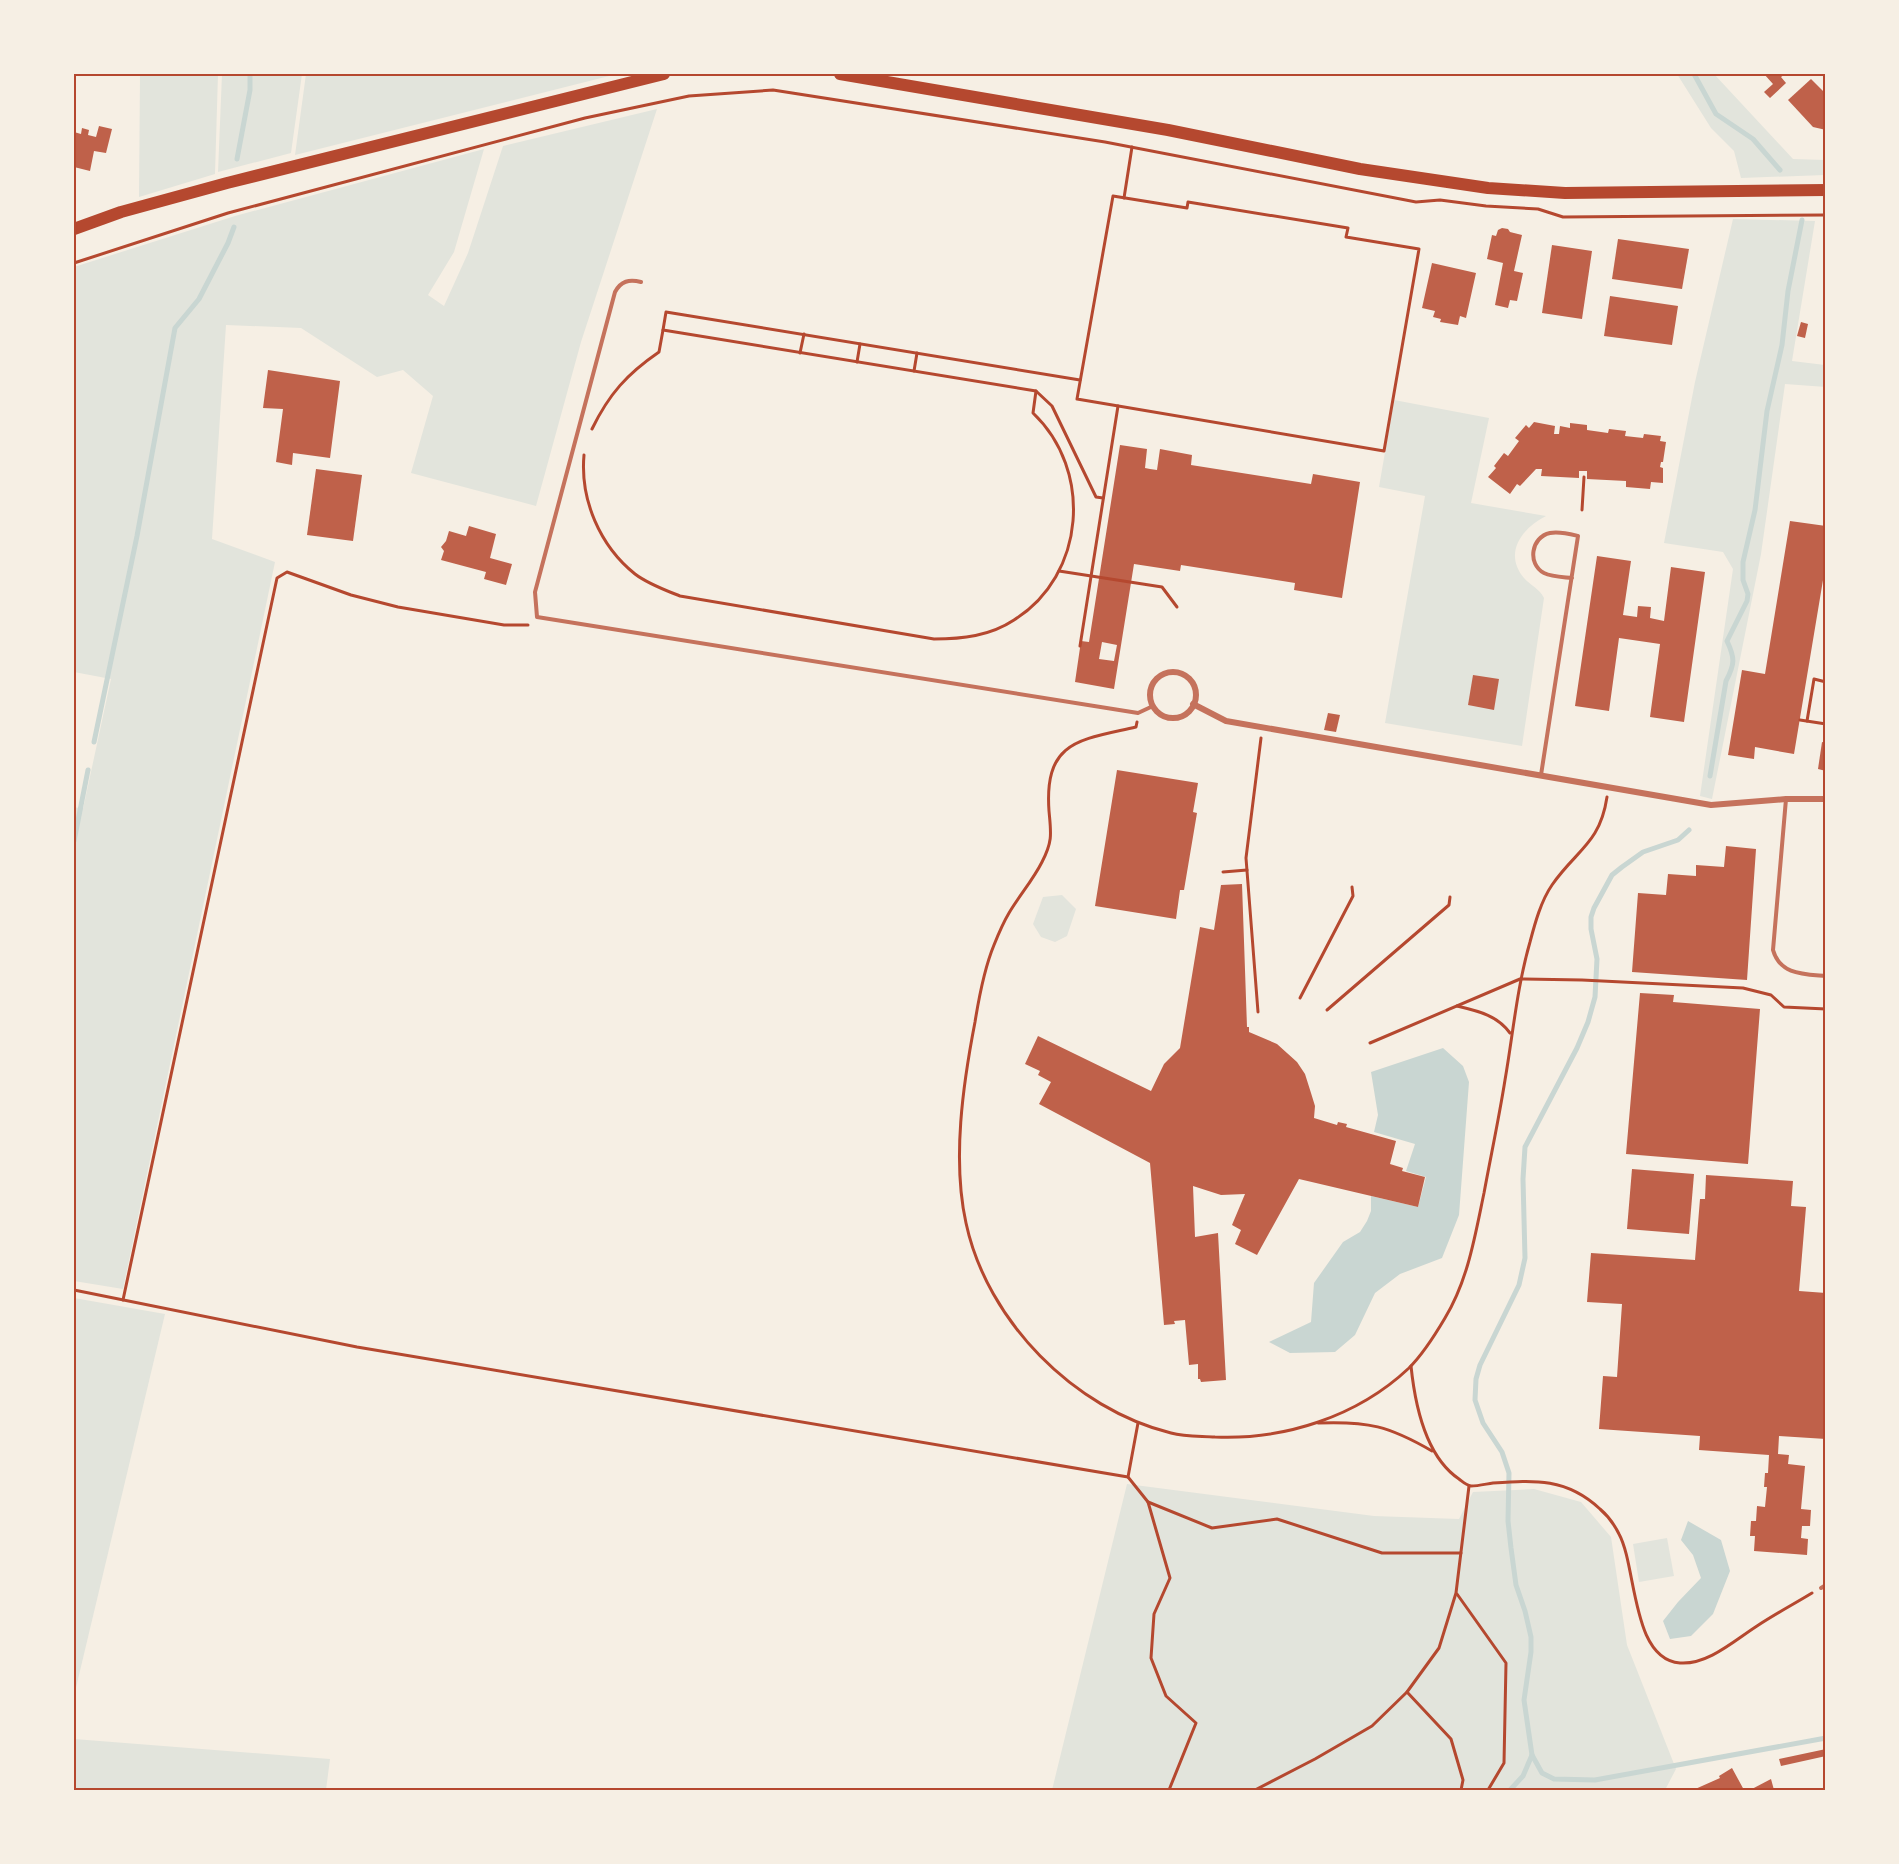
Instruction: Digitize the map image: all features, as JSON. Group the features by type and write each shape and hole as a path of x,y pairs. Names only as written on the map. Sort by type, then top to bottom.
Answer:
{"main road":[{"path":"74,229 121,212 227,183 664,74"},
{"path":"840,74 1168,130 1360,169 1488,188 1565,193 1826,190"}],"street":[{"path":"1174,672 1188,677 1196,697 1193,704 1189,710 1177,717 1163,715 1153,706 1150,699 1152,685 1161,675 1174,672"},
{"path":"1193,704 1226,721 1711,805 1786,799 1826,800"}],"lane":[{"path":"641,282 628,280 615,292 535,592 537,617 1138,714 1153,706"},
{"path":"1541,775 1572,578 1578,536 1550,532 1539,539 1533,551 1535,564 1539,569 1551,575 1572,578"},
{"path":"1786,799 1773,950 1776,960 1793,973 1826,976"}],"path":[{"path":"74,262 250,207 585,118 689,96 773,90 1132,147 1416,202 1440,200 1538,209 1563,218 1826,215"},
{"path":"1124,198 1132,147"},
{"path":"1113,196 1187,208 1188,202 1347,228 1346,237 1419,249 1384,451 1077,399 1080,380 1113,196"},
{"path":"589,439 604,405 619,385 659,352 666,312 1080,380"},
{"path":"663,330 1036,391 1052,406 1096,497 1103,498"},
{"path":"800,352 804,334"},
{"path":"857,362 860,344"},
{"path":"914,371 917,353"},
{"path":"586,448 585,486 590,509 600,533 615,555 635,574 660,589 681,596 934,639 961,639 985,634 1014,621 1034,604 1053,582 1065,560 1072,536 1074,510 1071,484 1062,454 1048,427 1033,413 1036,391"},
{"path":"1080,646 1118,406"},
{"path":"1582,510 1584,477"},
{"path":"1059,571 1162,587 1177,607"},
{"path":"123,1300 278,578 287,572 351,595 398,608 504,625 528,625 537,617"},
{"path":"1807,722 1814,680 1826,682"},
{"path":"1138,714 1136,727 1078,741 1060,755 1050,774 1049,807 1052,836 1042,863 1008,914 992,948 979,1000 966,1067 960,1160 965,1221 980,1271 1004,1310 1027,1341 1074,1386 1106,1408 1138,1423 1176,1435 1243,1438 1283,1433 1354,1406 1411,1366 1447,1316 1467,1270 1505,1078 1520,979 1530,941 1550,887 1590,844 1598,830 1604,816 1608,787"},
{"path":"1800,720 1826,724"},
{"path":"1258,1012 1246,858 1262,727"},
{"path":"1223,872 1247,870"},
{"path":"1300,998 1353,896 1352,887"},
{"path":"1327,1010 1449,905 1450,897"},
{"path":"1370,1043 1520,979 1743,988 1771,996 1784,1007 1826,1010"},
{"path":"1455,1006 1488,1014 1502,1022 1511,1035"},
{"path":"74,1290 368,1349 1128,1477 1148,1502 1170,1578 1154,1614 1151,1658 1166,1696 1196,1723 1169,1791"},
{"path":"1411,1366 1413,1389 1420,1417 1433,1452 1446,1470 1468,1486 1549,1482 1570,1488 1601,1509 1620,1535 1647,1636 1656,1651 1665,1658 1679,1663 1714,1654 1823,1586"},
{"path":"1314,1423 1348,1422 1377,1426 1404,1435 1433,1452"},
{"path":"1128,1477 1138,1423"},
{"path":"1255,1791 1372,1726 1407,1692 1439,1648 1456,1593 1468,1486"},
{"path":"1148,1502 1212,1528 1277,1520 1382,1553 1461,1553"},
{"path":"1456,1593 1506,1662 1504,1763 1488,1791"},
{"path":"1407,1692 1451,1739 1463,1780 1461,1791"}],"shaded area":[{"path":"140,74 218,74 215,174 139,197"},
{"path":"222,74 302,74 291,153 218,172"},
{"path":"306,74 617,74 295,155"},
{"path":"1677,74 1714,74 1793,159 1825,160 1825,175 1741,178 1734,151 1711,128"},
{"path":"657,109 581,342 536,506 411,473 433,396 403,370 377,377 301,328 226,325 212,539 275,562 123,1289 74,1281 74,807 83,809 111,679 74,672 74,267 235,216 484,149 454,252 428,295 444,306 468,253 503,146"},
{"path":"1733,219 1815,221 1792,361 1825,365 1826,387 1785,384 1761,554 1712,799 1700,796 1733,569 1723,552 1664,543 1695,382"},
{"path":"1394,400 1489,418 1471,503 1546,516 1529,527 1518,542 1515,551 1518,569 1544,598 1522,746 1385,723 1425,496 1379,487"},
{"path":"1062,895 1076,909 1067,936 1055,942 1041,937 1033,924 1043,897"},
{"path":"1443,1048 1463,1066 1469,1082 1459,1215 1442,1258 1400,1274 1375,1293 1355,1335 1335,1352 1290,1353 1269,1342 1311,1322 1314,1283 1343,1242 1360,1232 1371,1211 1371,1196 1418,1207 1426,1177 1406,1171 1415,1144 1374,1132 1378,1115 1371,1072"},
{"path":"74,1298 165,1314 74,1696"},
{"path":"1127,1484 1374,1516 1459,1519 1473,1492 1534,1489 1581,1502 1611,1537 1627,1645 1676,1769 1665,1790 1052,1790"},
{"path":"1688,1521 1721,1540 1730,1571 1713,1614 1691,1636 1670,1639 1663,1621 1701,1578 1693,1555 1681,1540"},
{"path":"1667,1538 1674,1576 1639,1582 1633,1544"},
{"path":"74,1739 330,1759 326,1790 74,1790"}],"building":[{"path":"1764,74 1785,74 1781,77 1786,83 1770,98 1764,92 1773,84"},
{"path":"1811,79 1826,94 1826,130 1813,127 1788,100"},
{"path":"99,126 112,129 106,153 94,151 90,171 74,167 74,132 81,134 82,128 89,130 88,135 96,137"},
{"path":"1502,228 1522,235 1514,271 1523,273 1517,301 1510,300 1508,308 1495,305 1503,263 1487,259 1492,235 1496,236 1498,230"},
{"path":"1618,239 1689,249 1682,289 1612,279"},
{"path":"1552,245 1592,251 1582,319 1542,313"},
{"path":"1432,263 1476,273 1466,318 1460,316 1458,325 1440,322 1441,319 1433,317 1435,311 1422,308"},
{"path":"1610,296 1678,306 1672,345 1604,336"},
{"path":"1801,322 1808,324 1805,338 1797,336"},
{"path":"268,370 340,381 330,458 293,453 292,465 276,462 283,409 263,408"},
{"path":"1534,422 1555,426 1554,434 1559,434 1560,426 1570,428 1570,423 1587,425 1587,430 1608,433 1609,429 1626,431 1625,436 1643,438 1644,434 1661,436 1660,441 1666,442 1660,467 1663,468 1663,483 1651,482 1650,489 1626,487 1626,481 1587,479 1587,471 1579,471 1579,478 1541,476 1542,469 1536,469 1520,486 1517,484 1510,494 1488,477 1504,453 1508,456 1519,441 1515,438 1526,425 1529,428"},
{"path":"1120,445 1147,449 1145,468 1150,469 1157,470 1160,449 1192,455 1191,465 1311,484 1313,474 1360,482 1342,598 1294,590 1295,583 1181,565 1180,571 1134,564 1114,689 1075,682 1081,641 1089,642","holes":["1102,642 1117,645 1114,661 1099,659"]},
{"path":"316,469 362,475 353,541 307,535"},
{"path":"1790,521 1826,526 1826,562 1794,754 1755,747 1754,759 1728,755 1742,670 1765,674"},
{"path":"469,526 496,534 490,558 512,564 506,585 484,579 486,572 441,560 444,551 441,547 449,531 466,536"},
{"path":"1597,556 1631,561 1623,615 1637,617 1638,606 1651,607 1650,618 1664,621 1671,567 1705,572 1684,722 1650,717 1660,644 1619,638 1609,711 1575,706"},
{"path":"1473,675 1499,679 1494,710 1468,705"},
{"path":"1328,713 1340,715 1336,732 1324,730"},
{"path":"1822,742 1826,743 1826,771 1818,769"},
{"path":"1117,770 1198,783 1193,812 1197,813 1184,890 1180,890 1176,919 1095,906"},
{"path":"1726,846 1756,849 1747,980 1632,972 1638,893 1666,895 1668,874 1696,876 1696,865 1724,867"},
{"path":"1242,884 1249,1032 1277,1044 1297,1062 1305,1074 1315,1106 1314,1118 1337,1125 1338,1122 1347,1124 1346,1127 1396,1141 1390,1164 1403,1168 1402,1171 1425,1177 1418,1207 1299,1179 1257,1255 1235,1244 1241,1230 1232,1225 1245,1194 1221,1195 1193,1186 1195,1237 1218,1233 1226,1380 1201,1382 1198,1379 1198,1364 1189,1365 1185,1320 1164,1325 1150,1163 1039,1104 1051,1082 1038,1075 1040,1071 1025,1064 1038,1036 1151,1091 1164,1064 1180,1048 1200,927 1214,930 1221,885"},
{"path":"1640,993 1674,995 1673,1002 1760,1009 1748,1164 1626,1154"},
{"path":"1632,1169 1694,1174 1689,1234 1627,1229"},
{"path":"1706,1175 1793,1181 1791,1206 1806,1207 1799,1291 1826,1293 1826,1439 1779,1436 1778,1454 1789,1455 1788,1464 1805,1466 1801,1509 1811,1510 1810,1526 1802,1526 1801,1538 1808,1539 1807,1555 1754,1551 1755,1536 1750,1536 1751,1521 1756,1521 1757,1506 1765,1507 1767,1487 1764,1487 1765,1473 1768,1473 1769,1455 1699,1450 1700,1436 1599,1429 1603,1376 1617,1377 1622,1304 1587,1302 1591,1253 1695,1260 1700,1199 1705,1199"},
{"path":"1826,1749 1826,1756 1781,1766 1779,1759"},
{"path":"1732,1768 1744,1790 1693,1790 1720,1778 1719,1776"},
{"path":"1771,1779 1774,1790 1750,1790"}],"waterway":[{"path":"237,159 250,90 250,74"},
{"path":"1694,74 1716,114 1753,139 1780,170"},
{"path":"1710,776 1726,681 1732,665 1733,657 1727,641 1747,601 1748,594 1743,580 1743,562 1755,510 1767,411 1782,345 1788,291 1802,220"},
{"path":"94,742 137,536 175,328 199,299 234,227"},
{"path":"74,841 88,770"},
{"path":"1510,1790 1523,1776 1532,1755 1524,1700 1531,1637 1516,1585 1511,1548 1508,1521 1509,1473 1502,1452 1483,1423 1475,1400 1476,1379 1480,1365 1519,1285 1525,1258 1523,1179 1525,1147 1577,1048 1595,997 1597,959 1591,929 1594,908 1612,875 1643,852 1678,840 1689,830"},
{"path":"1532,1755 1542,1773 1554,1779 1595,1780 1826,1738"}]}
